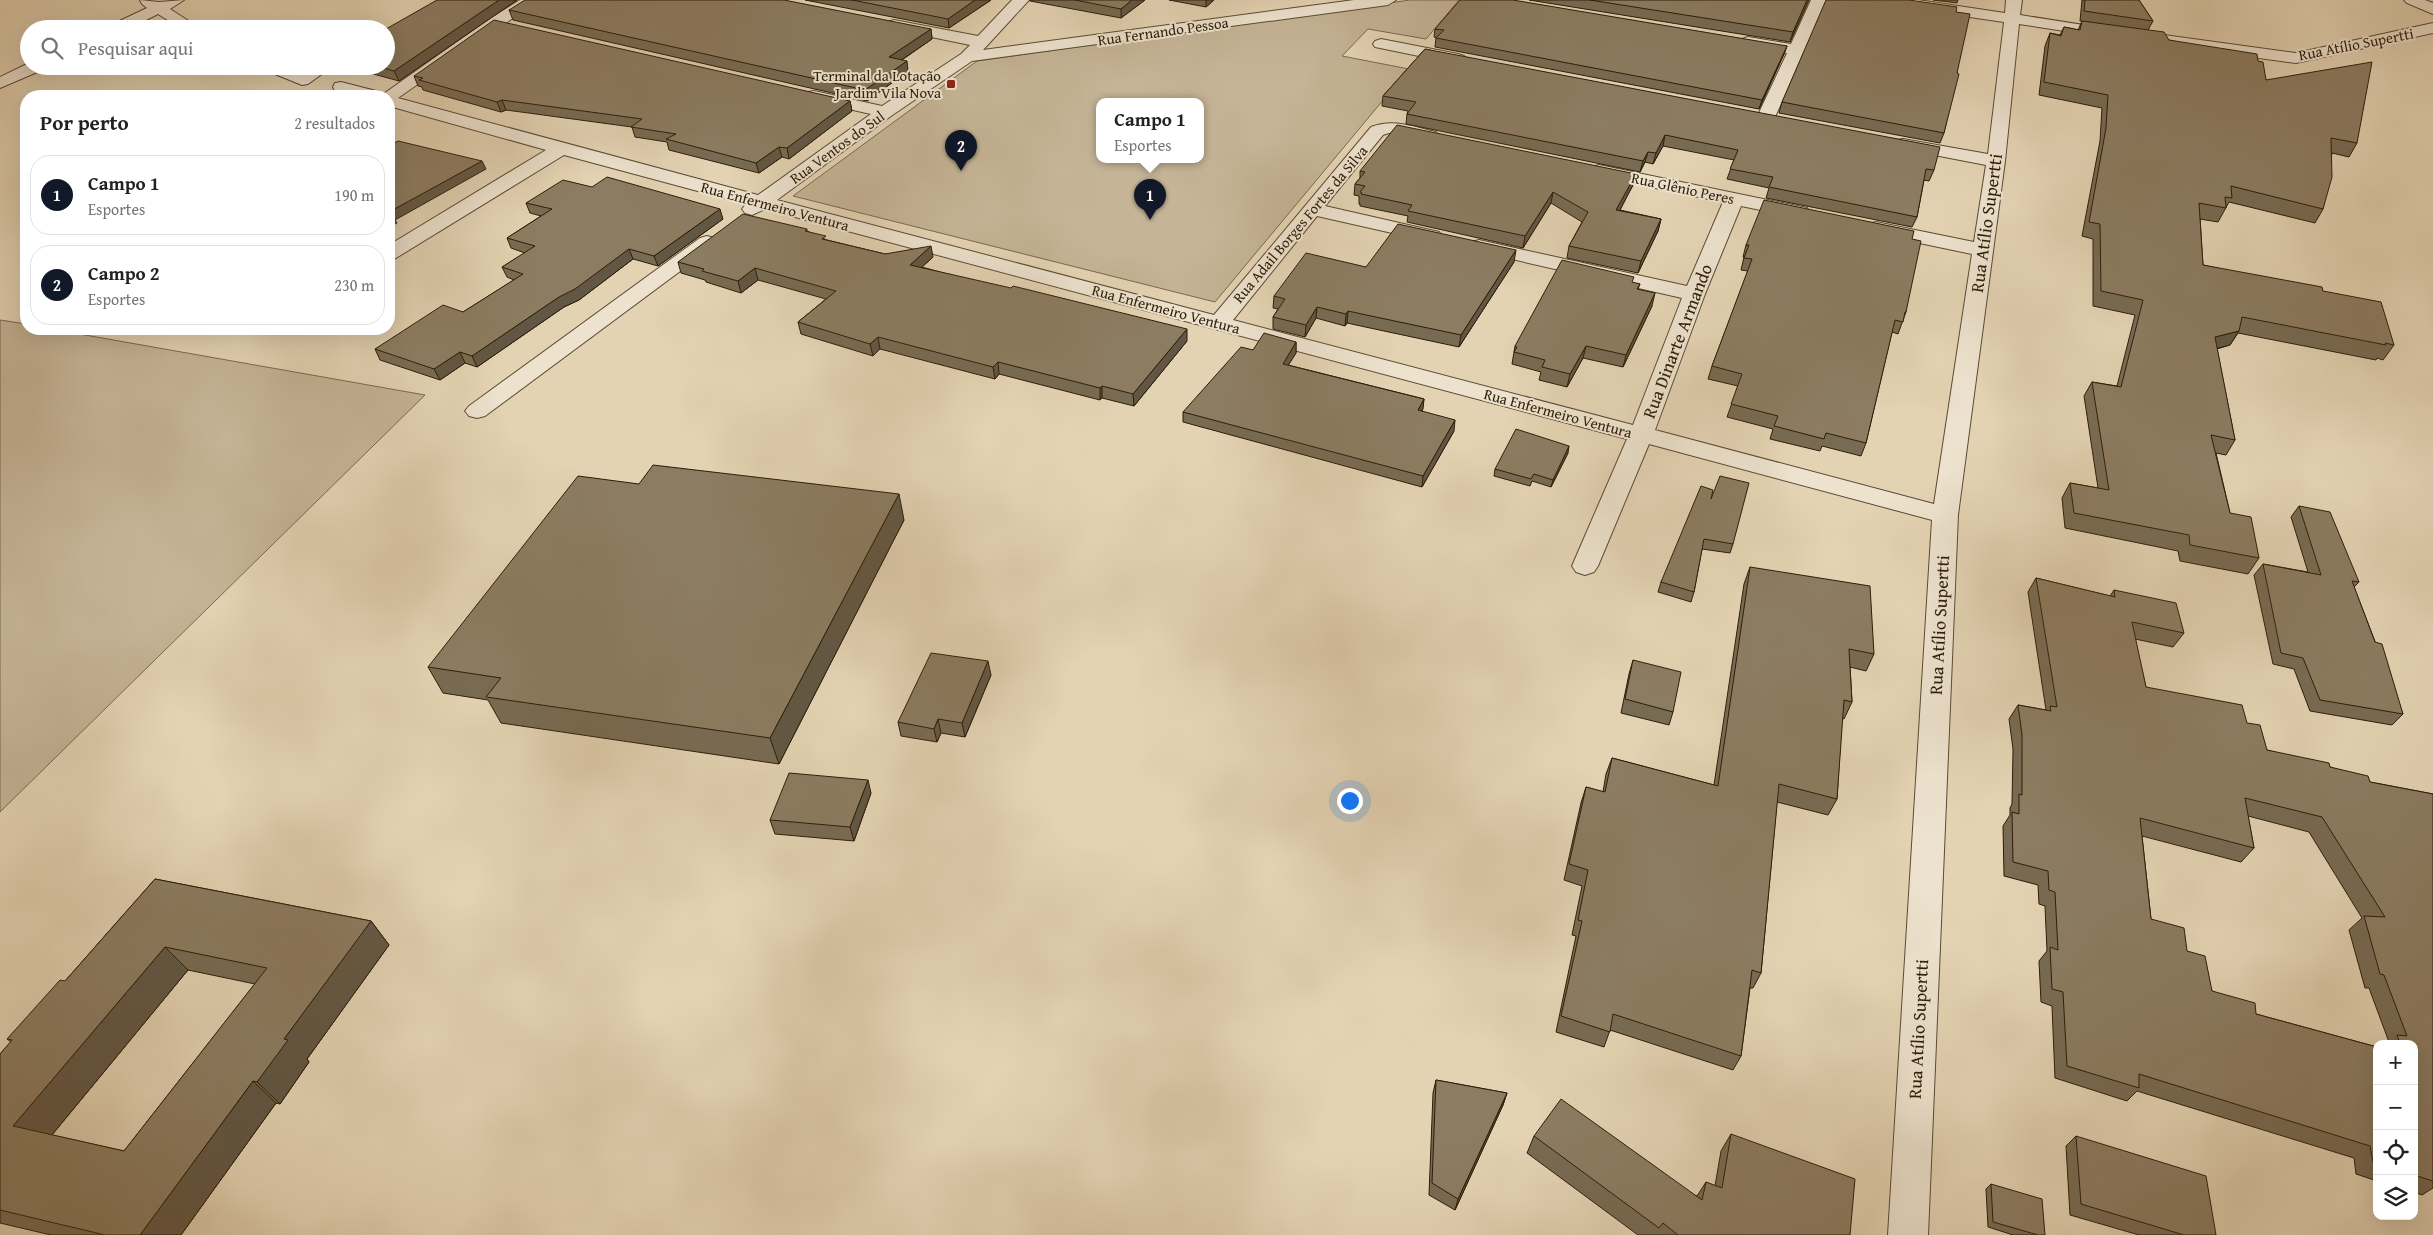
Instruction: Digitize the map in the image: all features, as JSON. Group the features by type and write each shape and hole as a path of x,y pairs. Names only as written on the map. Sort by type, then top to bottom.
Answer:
{"street":[{"path":"145,0 179,20"},
{"path":"135,20 176,0"},
{"path":"395,95 531,0"},
{"name":"Rua Ventos do Sul","path":"477,411 885,112 967,57 1021,0"},
{"name":"Rua Fernando Pessoa","path":"967,57 1388,0"},
{"path":"1766,118 1819,0"},
{"path":"1887,0 2012,9 2130,35"},
{"path":"2412,0 2433,9"},
{"name":"Rua Atílio Supertti","path":"1908,1235 1944,515 1996,161 2012,9"},
{"path":"876,21 981,42"},
{"path":"494,24 513,28"},
{"name":"Rua Atílio Supertti","path":"2150,38 2296,58 2433,28"},
{"path":"1729,39 1796,50"},
{"path":"1381,44 1477,63"},
{"path":"0,83 20,74"},
{"path":"291,75 302,80 310,75"},
{"path":"341,87 352,90"},
{"path":"799,92 885,112"},
{"name":"Rua Enfermeiro Ventura","path":"395,101 561,149 1944,515"},
{"path":"1747,114 1785,121"},
{"name":"Rua Adail Borges Fortes da Silva","path":"1219,323 1377,131 1383,128 1451,140"},
{"path":"1891,141 1996,161"},
{"path":"395,250 561,149"},
{"name":"Rua Glênio Peres","path":"1578,166 1822,217"},
{"name":"Rua Dinarte Armando","path":"1585,566 1641,435 1694,294 1734,199"},
{"path":"1312,209 1694,294"},
{"path":"1862,225 1982,250"}],"shaded area":[{"path":"1410,0 1459,0 1426,39 1368,29 1342,56 1409,69 1215,302 793,196 977,61"},
{"path":"0,320 20,323 20,335 85,335 425,395 0,812"}],"building":[{"path":"437,0 499,0 395,70 395,24"},
{"path":"525,0 784,0 931,29 889,57 907,61 865,90 509,10"},
{"path":"852,0 975,0 948,19"},
{"path":"1075,0 1132,0 1121,9"},
{"path":"1460,0 1513,0 1787,46 1762,100 1436,38 1444,30 1435,29"},
{"path":"1590,0 1807,0 1793,32"},
{"path":"1826,0 1909,0 1957,7 1956,12 1970,14 1957,73 1959,74 1944,133 1782,102"},
{"path":"2085,0 2139,0 2153,21 2084,11"},
{"path":"494,20 850,101 787,148 779,147 756,163 666,139 676,134 631,127 642,119 502,100 497,102 419,80 423,78 414,76"},
{"path":"2082,21 2164,32 2169,40 2257,54 2258,61 2263,62 2266,80 2372,62 2357,143 2331,138 2332,177 2323,209 2231,186 2232,198 2225,197 2226,208 2199,203 2203,265 2322,287 2323,291 2381,302 2394,345 2242,317 2239,331 2215,337 2235,440 2211,435 2230,513 2251,517 2259,558 2190,545 2189,535 2074,513 2070,483 2109,490 2092,382 2121,387 2143,300 2101,291 2100,224 2089,222 2106,128 2108,95 2044,82 2050,33 2061,36 2064,27 2080,30"},
{"path":"1425,49 1940,147 1934,170 1926,169 1917,217 1769,187 1773,177 1730,169 1738,150 1665,135 1656,153 1648,152 1643,161 1407,114 1416,102 1383,96"},
{"path":"1397,125 1636,174 1616,210 1661,219 1641,261 1569,246 1588,212 1553,192 1525,236 1408,211 1412,205 1361,194 1360,192 1365,186 1355,184 1365,172 1360,171"},
{"path":"398,141 482,161 395,209 395,143"},
{"path":"607,177 720,209 654,256 629,249 575,289 559,297 472,356 460,352 434,369 375,349 443,305 463,312 523,274 502,267 535,246 507,238 552,209 526,203 563,180 592,187"},
{"path":"1764,200 1914,231 1912,239 1921,241 1903,322 1895,320 1866,443 1826,433 1824,439 1774,426 1778,416 1731,404 1742,374 1712,366 1752,259 1744,258 1749,245 1746,245"},
{"path":"743,214 807,229 805,231 826,236 822,239 885,254 931,246 910,265 1011,288 1013,286 1187,329 1133,394 1102,386 1100,388 998,362 993,367 878,337 870,344 798,322 836,291 755,268 738,281 678,262"},
{"path":"1398,224 1516,250 1461,335 1348,311 1346,314 1317,307 1306,325 1273,317 1285,299 1274,296 1306,253 1366,267"},
{"path":"1562,260 1634,277 1632,282 1640,284 1637,289 1655,293 1626,355 1586,346 1570,374 1542,367 1545,360 1514,352 1517,347 1515,346"},
{"path":"1264,333 1296,342 1283,364 1424,399 1418,410 1455,420 1423,476 1183,412 1241,347 1253,350"},
{"path":"1516,429 1569,446 1553,480 1534,474 1531,479 1495,469"},
{"path":"653,465 899,494 770,738 486,697 501,678 428,667 578,476 639,484"},
{"path":"1720,476 1749,483 1733,544 1704,539 1694,592 1661,582 1701,486 1713,490 1711,499"},
{"path":"2299,506 2330,512 2359,582 2352,581 2375,642 2382,644 2403,714 2320,700 2303,658 2281,653 2263,564 2321,575"},
{"path":"1750,567 1870,586 1874,654 1849,649 1852,702 1844,700 1837,799 1779,784 1761,973 1752,970 1741,1056 1613,1014 1610,1032 1561,1016 1582,921 1578,920 1588,870 1569,864 1586,787 1605,792 1612,758 1718,786"},
{"path":"2036,578 2115,597 2114,590 2176,603 2184,633 2132,622 2146,687 2242,705 2247,723 2260,725 2267,750 2329,763 2330,767 2368,776 2370,782 2433,794 2433,1181 2418,1176 2418,1040 2399,1040 2397,1035 2407,1036 2384,975 2380,974 2364,916 2385,917 2322,817 2245,798 2254,848 2140,818 2151,919 2184,928 2187,951 2205,956 2212,991 2255,1003 2256,1014 2373,1046 2373,1162 2370,1146 2139,1074 2139,1088 2067,1066 2063,992 2052,989 2050,947 2058,950 2055,892 2049,890 2048,871 2013,862 2012,812 2019,814 2019,794 2022,795 2022,735 2018,705 2051,711 2050,706 2057,707"},
{"path":"931,653 988,661 962,723 938,719 934,729 898,722"},
{"path":"1633,660 1681,672 1673,712 1625,699"},
{"path":"789,773 868,780 850,827 770,820"},
{"path":"155,879 371,921 284,1039 288,1040 257,1082 253,1081 140,1235 105,1235 0,1210 0,1054 12,1040 7,1039 60,980 65,981","holes":["165,947 267,968 124,1151 13,1126"]},
{"path":"1436,1080 1507,1093 1458,1199 1432,1183"},
{"path":"1561,1099 1702,1200 1706,1182 1722,1188 1731,1134 1855,1179 1850,1235 1678,1235 1663,1223 1659,1228 1534,1136"},
{"path":"2076,1136 2206,1176 2216,1235 2184,1235 2081,1204"},
{"path":"1991,1184 2042,1199 2045,1235 2038,1235 1993,1222"}],"place":[{"name":"Terminal da Lotação Jardim Vila Nova","path":"951,84"},
{"name":"Campo 2","path":"961,171"},
{"name":"Campo 1","path":"1150,220"}]}
